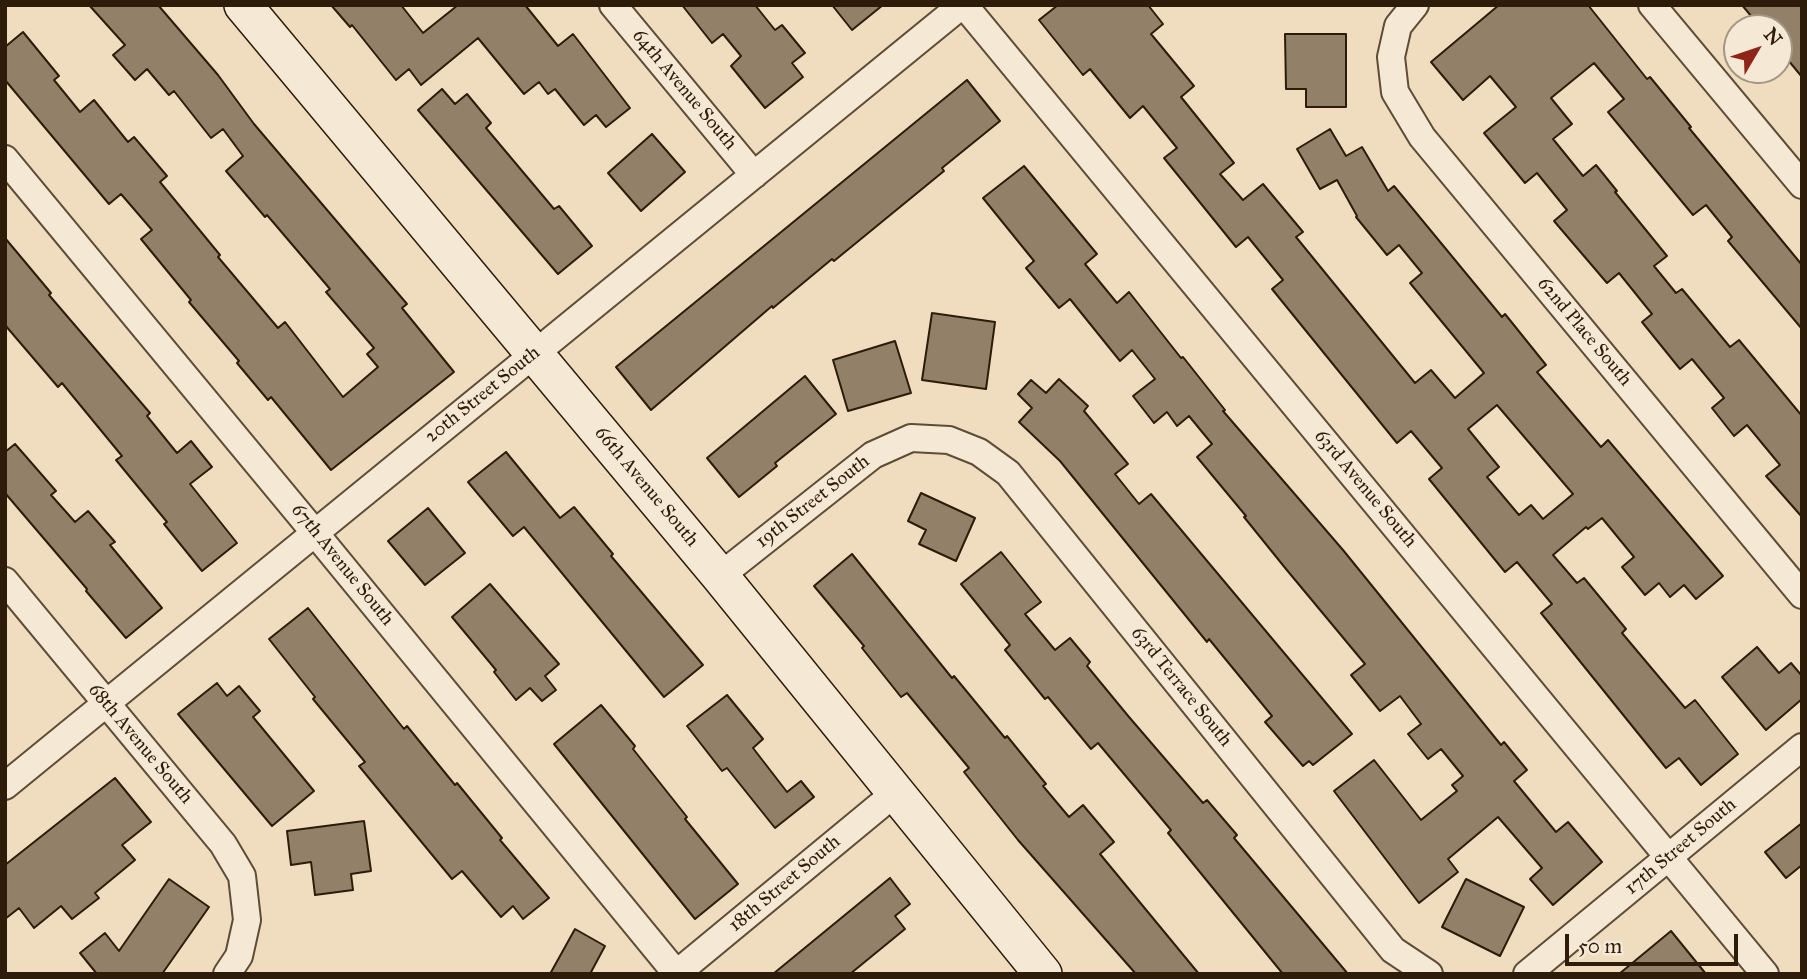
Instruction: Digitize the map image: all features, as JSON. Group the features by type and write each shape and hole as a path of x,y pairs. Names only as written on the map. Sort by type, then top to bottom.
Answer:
{"street":[{"name":"66th Avenue South","path":"243,5 720,576 1043,974"},
{"name":"64th Avenue South","path":"613,5 754,175"},
{"name":"20th Street South","path":"5,786 963,5"},
{"name":"63rd Avenue South","path":"963,5 1765,974"},
{"name":"62nd Place South","path":"1415,5 1398,26 1391,57 1395,92 1422,137 1802,595"},
{"path":"1652,5 1802,185"},
{"name":"67th Avenue South","path":"5,159 316,533 676,974"},
{"name":"19th Street South","path":"720,576 873,454 911,438"},
{"name":"63rd Terrace South","path":"911,438 949,440 979,452 1008,473 1393,950 1429,974"},
{"name":"68th Avenue South","path":"5,581 223,844 242,876 247,920 239,956 227,974"},
{"name":"17th Street South","path":"1527,974 1802,747"},
{"name":"18th Street South","path":"676,974 895,793"}],"building":[{"path":"89,5 158,5 218,75 254,124 407,304 402,308 454,372 331,470 271,397 268,400 237,363 239,361 141,239 152,230 121,194 109,204 5,80 5,47 23,32 59,76 54,80 80,112 94,100 128,142 134,137 167,176 160,182 220,255 218,257 278,328 285,322 343,397 378,367 367,354 374,348 326,292 330,289 226,171 243,156 223,129 211,138 174,91 169,95 147,69 135,80 113,55 125,45"},
{"path":"331,5 401,5 423,33 458,5 525,5 558,46 573,34 630,108 606,127 596,115 584,125 555,89 548,94 539,82 524,94 478,38 421,85 409,69 396,80 352,25 350,27"},
{"path":"682,5 755,5 775,30 782,25 805,53 792,63 803,77 765,108 731,66 741,56 723,34 712,43"},
{"path":"832,5 883,5 852,30"},
{"path":"1058,5 1148,5 1163,24 1151,34 1194,86 1181,97 1234,163 1220,174 1243,200 1263,184 1303,232 1296,237 1415,383 1431,370 1455,398 1484,373 1410,283 1422,273 1399,245 1387,255 1356,217 1337,180 1320,189 1297,149 1330,129 1346,156 1362,147 1388,191 1394,186 1502,317 1505,314 1546,365 1537,372 1601,447 1608,440 1723,576 1696,599 1684,585 1670,597 1659,583 1645,595 1622,567 1634,557 1602,518 1588,529 1586,527 1553,555 1577,583 1584,578 1626,629 1622,633 1685,708 1695,700 1738,754 1701,785 1679,758 1666,768 1541,613 1552,604 1517,562 1505,572 1429,479 1442,468 1411,431 1397,443 1272,289 1283,280 1248,237 1236,247 1164,158 1177,148 1143,106 1130,118 1090,69 1083,75 1039,20","holes":["1497,405 1573,494 1543,519 1531,505 1519,515 1487,477 1499,467 1468,429"]},
{"path":"1499,5 1588,5 1647,79 1650,77 1802,265 1802,329 1728,241 1732,237 1706,205 1693,215 1608,112 1624,99 1594,63 1551,98 1572,124 1553,139 1583,176 1596,165 1667,256 1654,266 1676,293 1682,289 1730,347 1739,340 1802,416 1802,517 1766,476 1780,465 1747,425 1734,436 1712,408 1724,398 1692,359 1680,369 1642,322 1652,314 1619,273 1607,283 1554,221 1567,210 1537,173 1525,183 1484,133 1516,107 1490,76 1463,100 1431,62"},
{"path":"1742,5 1802,5 1802,77 1793,66 1793,14 1749,14"},
{"path":"1285,34 1346,34 1346,107 1306,107 1306,89 1286,89"},
{"path":"967,80 1000,121 942,168 944,171 834,261 832,259 773,308 772,306 651,410 616,367"},
{"path":"442,89 455,104 467,94 491,123 486,128 554,209 559,206 592,246 558,274 418,110"},
{"path":"652,134 685,172 641,211 608,173"},
{"path":"1024,166 1097,254 1085,264 1117,303 1129,292 1225,410 1223,411 1343,550 1501,745 1504,742 1527,770 1514,781 1556,832 1568,822 1602,862 1553,905 1530,879 1542,868 1498,817 1448,859 1458,872 1419,903 1334,791 1374,760 1421,820 1457,791 1452,785 1463,776 1441,749 1428,759 1408,734 1421,724 1400,696 1380,711 1351,675 1365,664 1197,457 1212,444 1189,416 1177,426 1167,412 1154,423 1133,396 1155,379 1132,350 1120,361 1070,299 1059,308 1026,268 1034,261 983,198"},
{"path":"5,238 51,293 49,295 150,413 147,416 177,453 191,441 212,467 190,484 237,543 202,571 164,524 167,522 116,460 122,456 62,383 58,387 5,325"},
{"path":"932,313 995,322 986,389 922,380"},
{"path":"895,341 911,393 848,411 833,360"},
{"path":"805,376 836,414 775,463 777,466 739,497 707,458"},
{"path":"1059,379 1088,406 1084,411 1128,464 1115,474 1139,504 1151,494 1352,734 1313,765 1309,761 1303,766 1265,722 1272,716 1209,639 1207,642 1060,461 1019,422 1032,408 1018,394 1031,380 1046,393"},
{"path":"15,444 56,491 51,495 75,522 88,511 115,542 110,545 162,608 126,638 5,493 5,452"},
{"path":"506,452 560,518 574,507 613,554 611,556 703,665 664,697 524,527 513,536 468,482"},
{"path":"921,493 975,518 956,561 919,544 926,530 908,521"},
{"path":"428,508 465,553 425,585 388,541"},
{"path":"1001,552 1041,602 1025,614 1055,650 1070,638 1090,662 1087,666 1129,717 1203,803 1207,800 1237,835 1234,838 1348,974 1283,974 1168,833 1171,830 1098,743 1091,749 1048,697 1045,699 1005,650 1010,645 961,584"},
{"path":"852,554 952,678 954,676 1005,738 1007,736 1069,817 1083,805 1114,842 1100,854 1199,974 1136,974 1018,840 964,772 969,768 907,693 901,697 862,648 864,646 814,586"},
{"path":"490,584 559,664 545,676 556,690 542,701 530,688 516,700 494,672 496,670 452,617"},
{"path":"308,608 404,729 407,726 455,785 457,783 549,898 523,919 513,906 501,917 462,871 452,879 359,766 365,762 313,699 315,697 269,639"},
{"path":"1757,647 1779,673 1791,663 1802,676 1802,699 1766,730 1722,677"},
{"path":"217,683 227,696 239,686 260,711 253,717 314,791 272,826 178,714"},
{"path":"727,695 763,739 753,748 787,792 801,781 814,797 775,828 727,768 722,771 687,726"},
{"path":"601,705 635,746 633,749 687,817 685,819 738,884 695,919 554,744"},
{"path":"115,778 151,822 122,845 135,860 95,893 99,898 72,919 61,906 34,928 19,908 5,919 5,865"},
{"path":"364,821 371,871 351,874 353,890 315,895 311,862 291,865 287,831"},
{"path":"1802,823 1802,865 1786,878 1765,852"},
{"path":"890,878 910,904 895,916 905,929 850,974 773,974"},
{"path":"169,879 209,907 162,974 97,974 80,953 105,933 119,951"},
{"path":"1466,879 1524,907 1500,956 1442,927"},
{"path":"575,929 605,946 590,974 550,974"},
{"path":"1671,931 1706,974 1619,974"}]}
